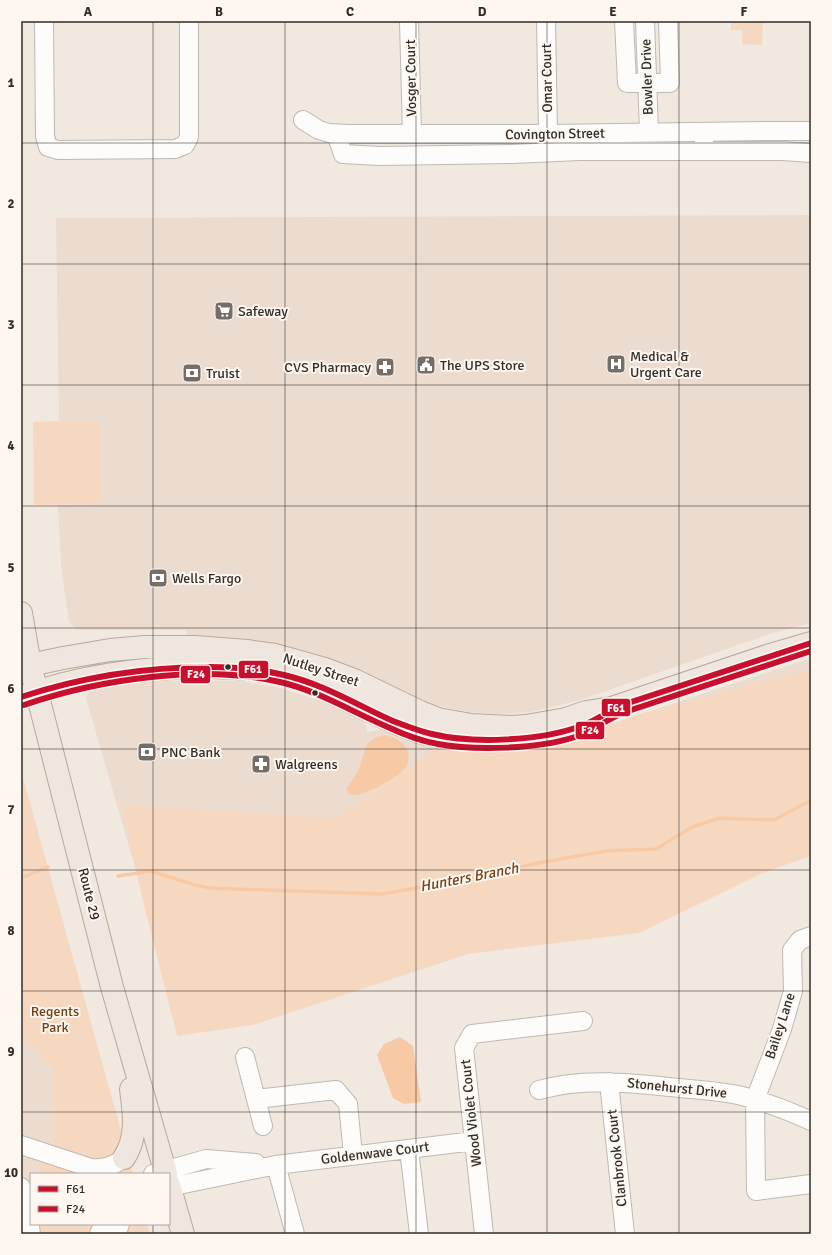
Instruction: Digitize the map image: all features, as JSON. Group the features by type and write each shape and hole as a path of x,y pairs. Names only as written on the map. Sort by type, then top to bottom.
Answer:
{"main road":[{"name":"Route 29","path":"21,613 25,666 29,694 163,1173"},
{"name":"Nutley Street","path":"25,666 110,650 145,647 195,647 275,655 325,669 354,680 420,712 438,718 471,725 512,727 566,719 586,712 612,708 811,643"},
{"name":"Nutley Street","path":"29,694 116,672 140,669 221,667 249,668 289,676 309,682 424,733 446,737 493,739 530,738 568,730 583,726 612,708"},
{"path":"118,1166 132,1145 134,1132 134,1112 125,1032"},
{"name":"Route 29","path":"170,1194 183,1234"}],"street":[{"path":"44,21 45,136 48,147 58,150 159,150 175,149 185,145 189,137 189,21"},
{"name":"Vosger Court","path":"409,21 412,134"},
{"name":"Omar Court","path":"546,21 548,134"},
{"path":"624,21 627,83 670,83 668,21"},
{"name":"Bowler Drive","path":"645,21 649,132"},
{"name":"Covington Street","path":"303,120 319,130 336,134 548,134 580,142 649,132 811,131"},
{"path":"704,132 704,151"},
{"path":"336,134 343,154 380,156 512,154 580,142 704,151 783,151 811,153"},
{"name":"Bailey Lane","path":"755,1100 782,1029 793,991 792,950 800,940 811,936"},
{"name":"Wood Violet Court","path":"484,1234 464,1048 472,1034 583,1021"},
{"path":"245,1057 263,1126"},
{"name":"Stonehurst Drive","path":"539,1090 553,1086 578,1083 609,1082 636,1083 726,1092 780,1108 811,1121"},
{"name":"Clanbrook Court","path":"609,1082 625,1234"},
{"path":"256,1099 336,1090 348,1104 353,1155"},
{"path":"755,1100 756,1191 811,1184"},
{"name":"Goldenwave Court","path":"170,1177 206,1159 276,1165 474,1141"},
{"path":"21,1145 91,1168 118,1166"},
{"path":"408,1149 419,1234"},
{"path":"276,1165 295,1234"},
{"path":"21,1187 27,1204 30,1222"},
{"path":"104,1230 117,1225"}],"shaded area":[{"path":"811,215 811,623 773,633 580,700 531,712 500,714 467,712 436,705 407,694 354,667 314,653 291,647 266,643 187,638 186,630 77,630 69,622 61,566 58,505 101,504 100,422 59,421 56,218"},
{"path":"811,658 811,795 138,878 86,698 89,691 135,682 193,680 239,681 277,687 341,709 365,722 367,732 384,729 452,746 554,741 578,735"},
{"path":"381,736 393,737 403,744 409,754 406,767 393,778 374,789 355,795 349,794 346,790 358,771 368,744 371,740"},
{"path":"400,1037 413,1046 421,1102 404,1104 393,1098 377,1055 384,1044"},
{"path":"21,1042 31,1043 53,1070 55,1137 37,1173 30,1173 30,1186 25,1196 21,1192"}],"green space":[{"path":"731,21 763,21 762,45 742,44 742,30 731,30"},
{"path":"33,422 100,422 101,504 34,505"},
{"path":"811,670 811,856 765,872 639,933 468,954 253,1025 177,1036 141,893 122,805 334,818 375,793 435,748 463,742 523,742 579,739 609,725 637,715 779,677"},
{"name":"Regents Park","path":"21,770 133,1173 37,1173 55,1137 53,1070 31,1043 21,1042"},
{"path":"30,1186 30,1223 25,1196"},
{"path":"30,1225 147,1225 150,1234 32,1234"}],"waterway":[{"name":"Hunters Branch","path":"118,876 151,871 209,888 381,894 451,882 538,863 606,851 656,849 692,827 719,818 774,820 806,803 811,802"},
{"name":"Hunters Branch","path":"21,878 48,867"}],"transit line":[{"name":"F61","path":"21,697 67,684 114,674 137,671 185,667 246,669 265,671 298,679 340,695 393,721 427,733 467,739 487,740 527,738 547,735 581,726 622,705 811,643"},
{"name":"F24","path":"24,705 85,688 118,682 151,677 217,674 249,677 294,686 309,691 413,738 438,744 470,748 507,748 543,744 575,737 588,732 625,712 811,651"}],"place":[{"name":"Safeway","path":"224,311"},
{"name":"Medical & Urgent Care","path":"616,364"},
{"name":"The UPS Store","path":"426,365"},
{"name":"CVS Pharmacy","path":"385,367"},
{"name":"Truist","path":"192,373"},
{"name":"Wells Fargo","path":"158,578"},
{"name":"PNC Bank","path":"147,752"},
{"name":"Walgreens","path":"261,764"}]}
